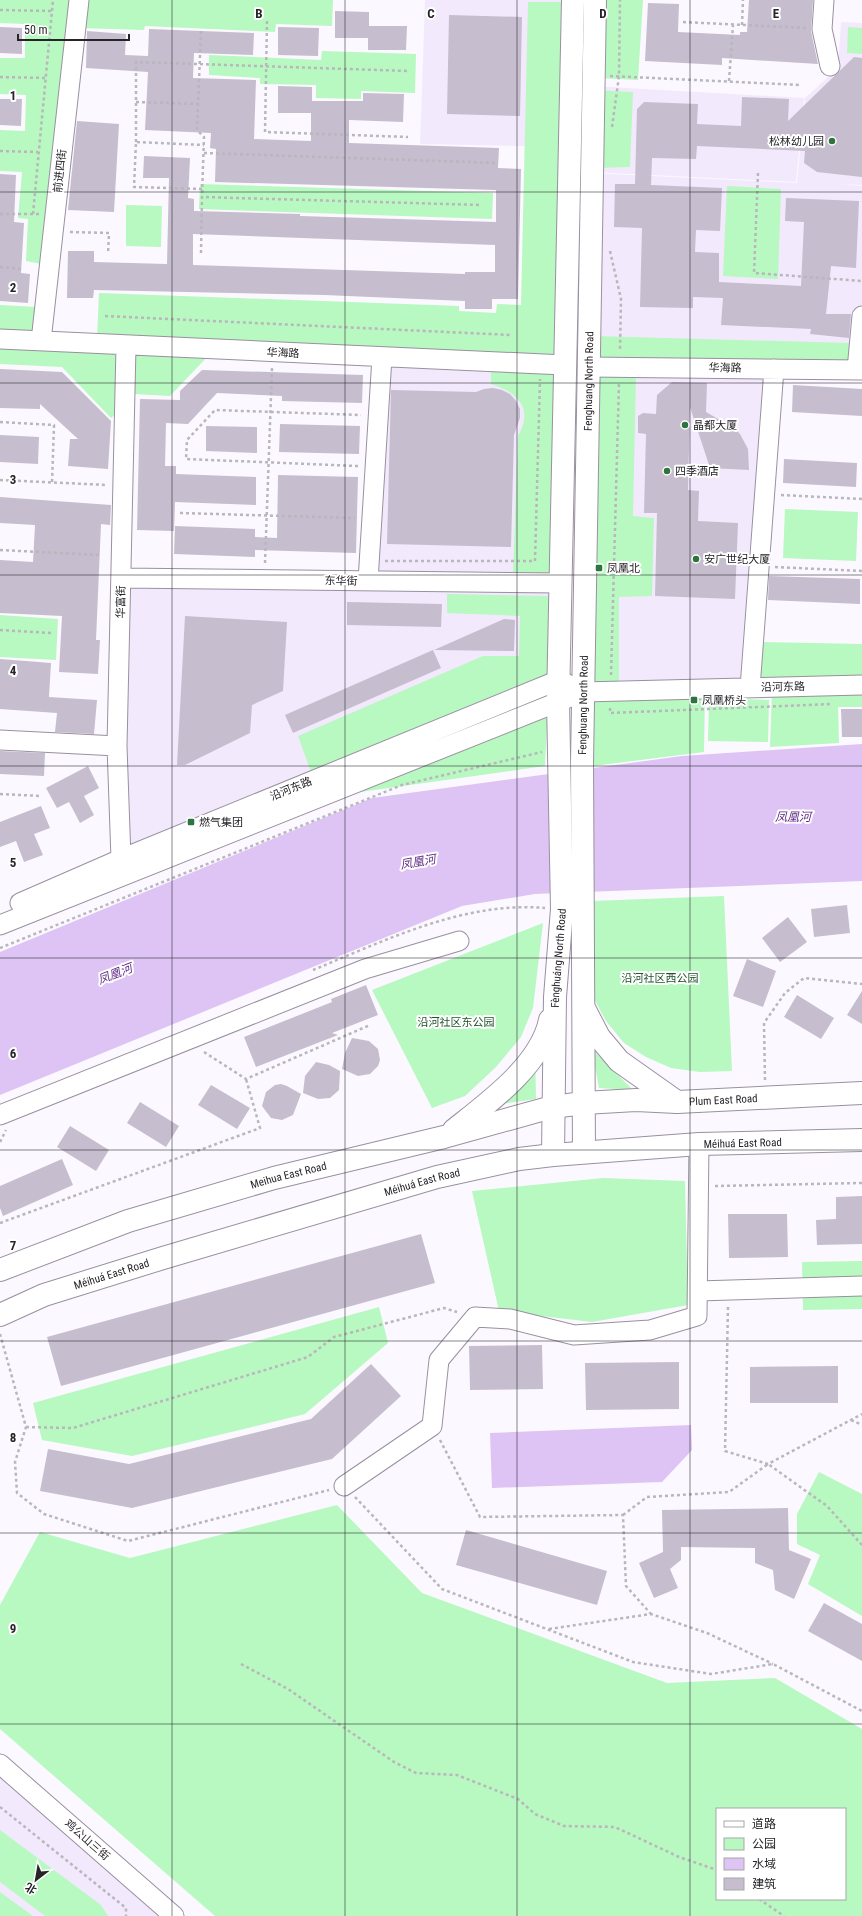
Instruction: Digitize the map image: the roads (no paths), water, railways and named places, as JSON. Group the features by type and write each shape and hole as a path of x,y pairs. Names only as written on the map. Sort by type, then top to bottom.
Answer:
{"main road":[{"name":"Fenghuang North Road","path":"560,754 559,690 573,0"},
{"name":"Fenghuang North Road","path":"582,762 595,0"},
{"name":"Fènghuáng North Road","path":"553,1155 552,1107 555,997 561,897 560,754"},
{"name":"Fènghuáng North Road","path":"582,762 584,901 582,1005 584,1152"},
{"path":"444,1137 499,1095 527,1064 548,1030 555,997"},
{"path":"582,1005 599,1038 619,1061 678,1102"},
{"name":"Plum East Road","path":"584,1103 636,1100 678,1102 862,1093"},
{"name":"Meihua East Road","path":"0,1270 143,1217 274,1178 444,1137 552,1107 584,1103"},
{"name":"Méihuá East Road","path":"0,1315 44,1295 437,1177 519,1159 584,1152 699,1144 862,1140"}],"street":[{"name":"前进四街","path":"41,341 79,0"},
{"path":"824,0 822,29 830,66"},
{"path":"859,370 862,316"},
{"name":"华海路","path":"0,339 565,366"},
{"name":"华富街","path":"120,859 117,746 122,578 126,346"},
{"path":"368,581 382,357"},
{"name":"华海路","path":"589,367 859,370"},
{"path":"750,688 774,369"},
{"name":"东华街","path":"122,578 561,583"},
{"name":"沿河东路","path":"0,912 120,859 559,690 583,692 862,685"},
{"name":"沿河东路","path":"0,925 559,690"},
{"path":"0,740 117,746"},
{"path":"0,1116 365,969 459,941"},
{"path":"344,1486 432,1426 439,1360 475,1317 510,1319 574,1335 650,1330 697,1316 699,1144"},
{"path":"698,1290 862,1286"},
{"name":"鸡公山三街","path":"0,1764 174,1916"}],"water":[{"name":"凤凰河","path":"862,744 862,881 535,894 462,906 0,1095 0,952 372,798 682,756"},
{"path":"691,1425 692,1450 662,1482 492,1488 490,1433"}],"place":[{"name":"松林幼儿园","path":"832,141"},
{"name":"晶都大厦","path":"685,425"},
{"name":"四季酒店","path":"667,471"},
{"name":"安广世纪大厦","path":"696,559"},
{"name":"凤凰北","path":"599,568"},
{"name":"凤凰桥头","path":"694,700"},
{"name":"燃气集团","path":"191,822"}],"park label":[{"name":"沿河社区西公园","path":"660,978"},
{"name":"沿河社区东公园","path":"456,1022"}]}
